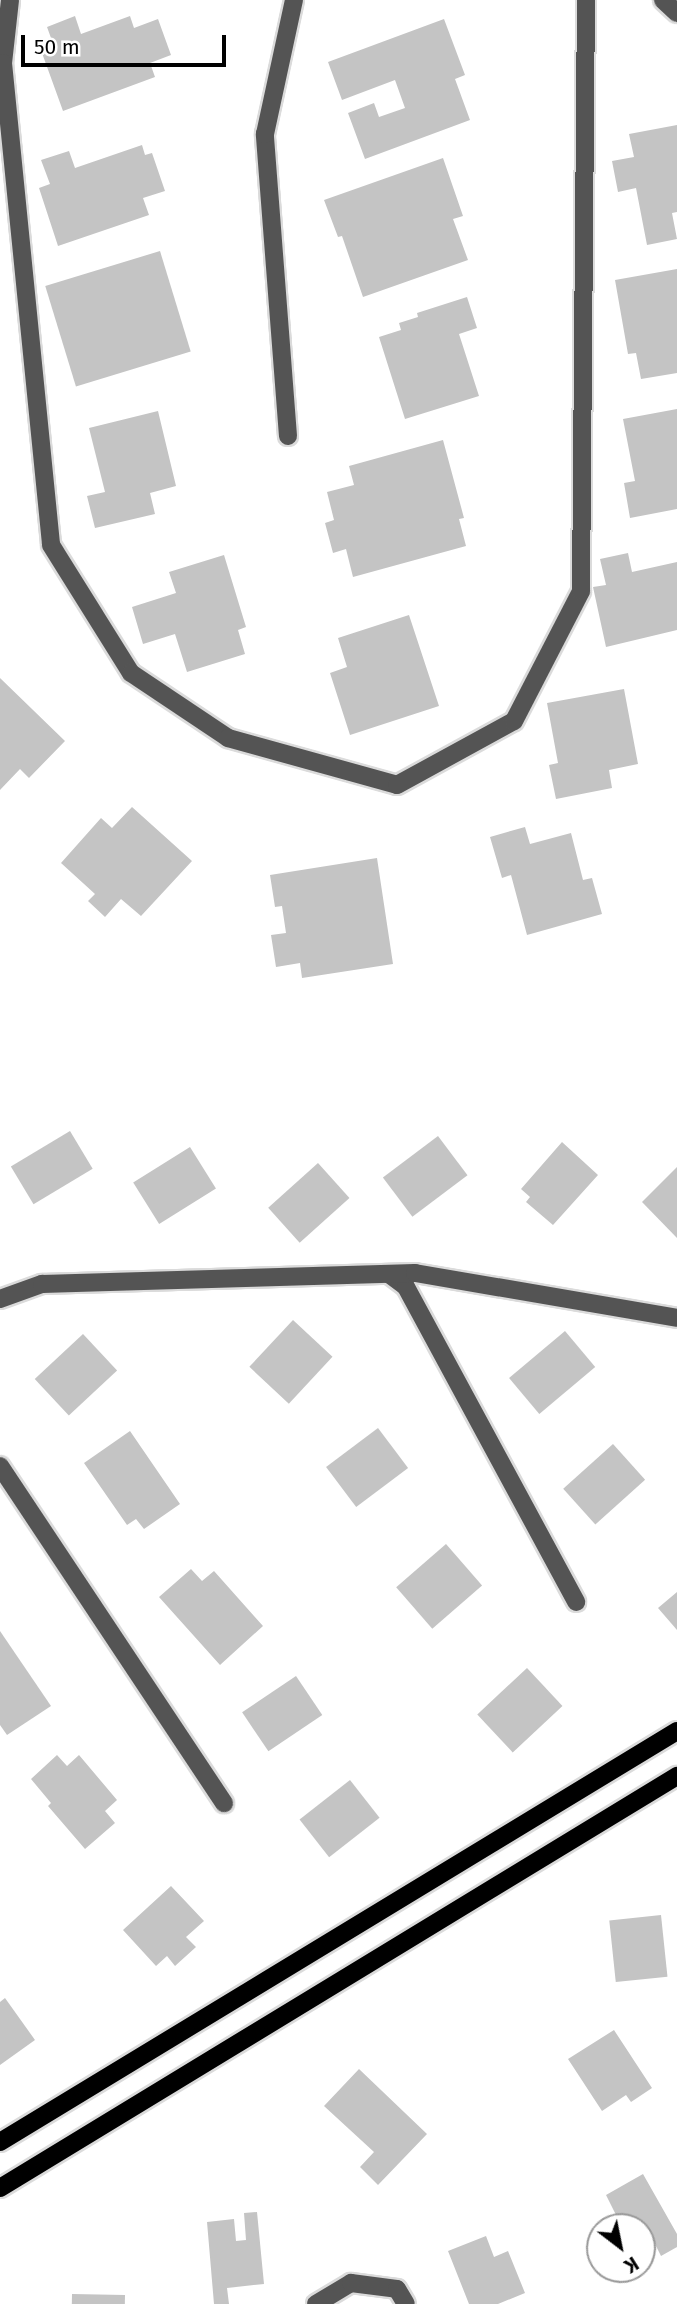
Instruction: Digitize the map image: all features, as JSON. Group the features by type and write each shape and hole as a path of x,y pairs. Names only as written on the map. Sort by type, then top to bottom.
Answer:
{"main road":[{"path":"0,2142 677,1731"},
{"path":"0,2188 677,1776"}],"street":[{"path":"10,0 3,63 51,545 131,673 228,738 397,785 514,720 582,591 586,0"},
{"path":"288,436 265,134 294,0"},
{"path":"663,0 677,13"},
{"path":"0,1299 42,1284 415,1273 677,1318"},
{"path":"389,1274 406,1287 576,1602"},
{"path":"0,1466 224,1803"},
{"path":"316,2304 351,2283 397,2290 406,2304"}],"building":[{"path":"75,16 81,34 130,16 134,28 158,19 171,55 150,63 155,77 63,111 42,53 55,49 47,27"},
{"path":"444,19 465,75 455,79 470,120 365,159 348,113 374,103 379,117 405,108 395,80 342,100 328,62"},
{"path":"677,125 677,212 672,213 677,239 647,245 636,188 618,192 612,161 634,157 629,134"},
{"path":"142,145 145,155 152,153 165,191 143,198 149,215 58,246 39,188 50,184 41,160 69,151 75,168"},
{"path":"443,158 463,216 453,219 468,260 363,297 342,236 338,237 324,200"},
{"path":"160,251 191,351 76,386 45,286"},
{"path":"677,269 677,373 641,379 636,353 628,354 615,280"},
{"path":"467,297 477,328 459,334 479,396 405,419 379,337 401,330 399,323 418,317 417,313"},
{"path":"677,409 677,509 630,518 624,483 635,481 623,419"},
{"path":"158,411 176,486 150,493 155,514 95,528 87,496 105,492 89,428"},
{"path":"443,440 464,518 459,519 466,546 353,577 346,549 333,553 325,523 334,520 327,492 354,485 349,466"},
{"path":"628,553 632,572 677,562 677,630 606,647 593,587 606,585 600,559"},
{"path":"224,555 246,627 238,630 245,654 187,672 175,634 143,644 132,607 176,593 169,572"},
{"path":"409,615 439,706 350,735 330,673 347,667 338,638"},
{"path":"0,678 65,741 29,778 20,769 0,790"},
{"path":"624,689 638,764 609,770 612,788 556,799 549,765 558,763 547,703"},
{"path":"132,807 192,861 141,916 121,899 105,917 88,901 95,894 61,863 101,818 112,828"},
{"path":"525,827 530,844 571,833 583,880 592,878 602,914 527,935 511,875 502,878 490,837"},
{"path":"377,858 393,964 302,978 300,963 276,967 271,935 286,933 282,906 275,907 270,875"},
{"path":"70,1131 93,1169 34,1204 11,1167"},
{"path":"438,1136 467,1175 412,1217 383,1178"},
{"path":"562,1142 598,1175 553,1225 526,1202 530,1197 521,1189"},
{"path":"190,1147 216,1189 159,1224 133,1183"},
{"path":"318,1163 349,1198 300,1243 268,1208"},
{"path":"677,1167 677,1238 642,1202"},
{"path":"293,1320 332,1357 289,1404 249,1367"},
{"path":"565,1331 595,1367 539,1414 509,1378"},
{"path":"83,1334 117,1371 69,1416 35,1379"},
{"path":"378,1428 408,1468 356,1507 326,1467"},
{"path":"130,1431 180,1504 144,1529 136,1519 127,1525 84,1463"},
{"path":"613,1444 645,1480 595,1525 563,1489"},
{"path":"446,1544 482,1586 432,1629 396,1587"},
{"path":"191,1569 202,1581 214,1571 263,1626 220,1665 159,1597"},
{"path":"677,1592 677,1630 658,1608"},
{"path":"0,1631 51,1706 7,1735 0,1725"},
{"path":"527,1668 562,1706 513,1752 477,1714"},
{"path":"296,1676 322,1715 268,1751 242,1712"},
{"path":"57,1755 67,1766 79,1755 117,1800 105,1811 115,1823 85,1849 48,1806 51,1803 31,1779"},
{"path":"350,1780 380,1818 329,1857 300,1819"},
{"path":"171,1886 204,1921 186,1937 196,1947 175,1966 167,1956 156,1966 123,1930"},
{"path":"661,1915 667,1977 616,1982 609,1920"},
{"path":"5,1998 35,2040 0,2065 0,2002"},
{"path":"614,2030 652,2088 631,2102 626,2095 602,2111 568,2059"},
{"path":"359,2069 427,2134 378,2185 360,2167 374,2152 324,2106"},
{"path":"643,2174 677,2234 677,2247 661,2256 656,2246 656,2213 615,2213 606,2195"},
{"path":"257,2212 264,2284 227,2288 229,2304 214,2304 207,2222 234,2219 236,2241 246,2240 244,2213"},
{"path":"486,2236 494,2257 508,2251 525,2293 498,2304 469,2304 448,2251"},
{"path":"72,2294 125,2295 125,2304 72,2304"}]}
